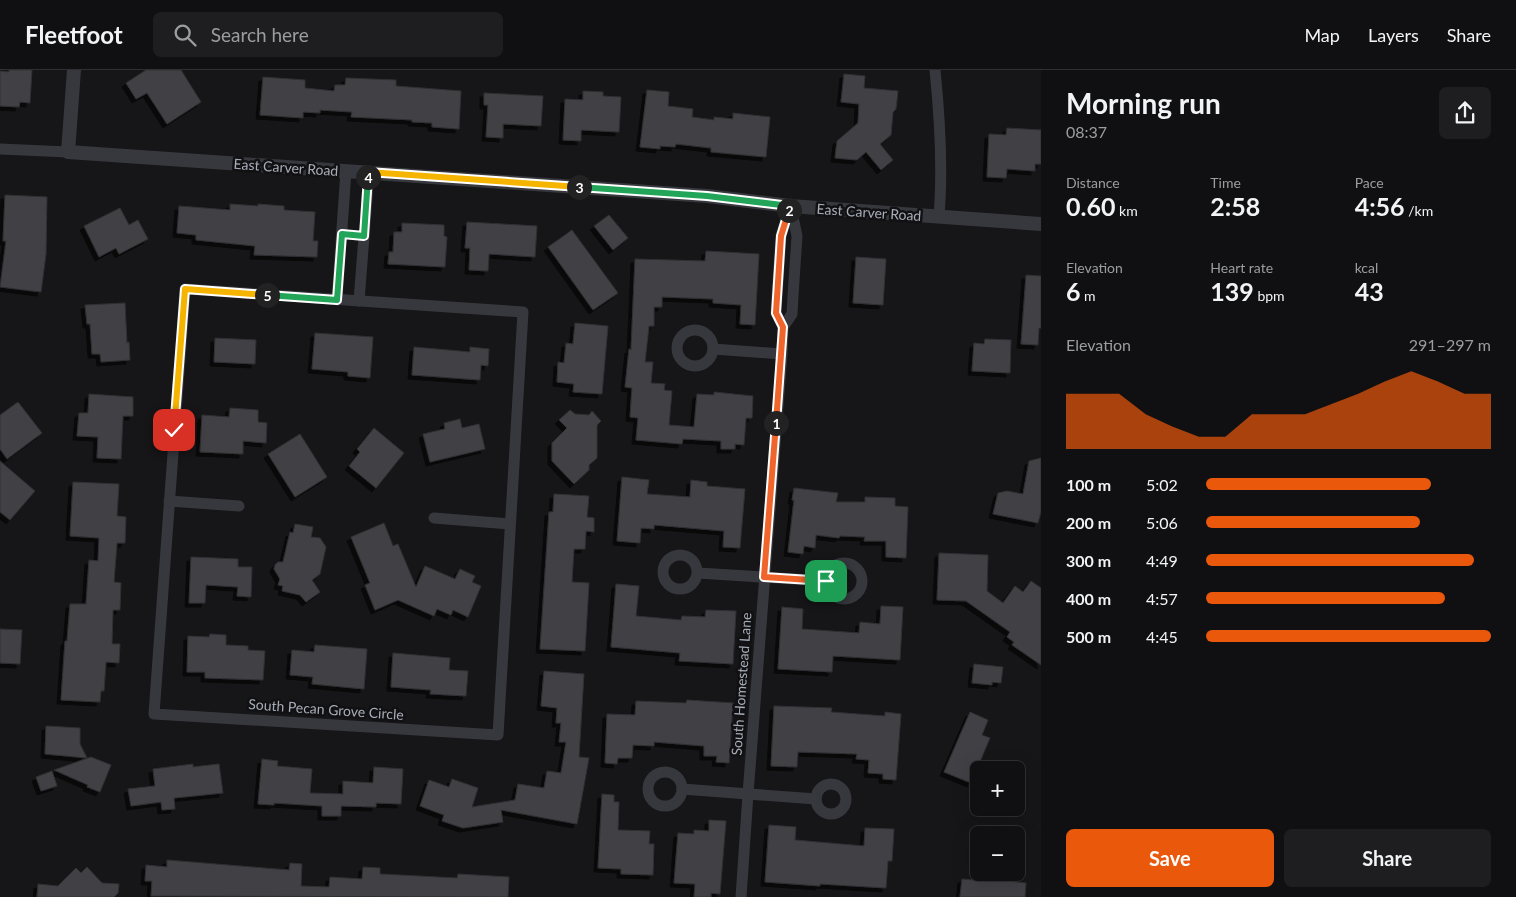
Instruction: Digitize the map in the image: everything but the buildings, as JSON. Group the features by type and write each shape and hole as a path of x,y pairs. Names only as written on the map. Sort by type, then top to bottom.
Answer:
{"street":[{"path":"0,149 68,152 74,70"},
{"path":"935,70 941,131 939,216"},
{"name":"East Carver Road","path":"68,152 707,196 790,206 1041,224"},
{"path":"337,300 346,171"},
{"path":"359,301 368,172"},
{"name":"South Homestead Lane","path":"742,897 748,794 782,354 783,327 776,313 781,236 790,206"},
{"path":"342,234 364,236"},
{"name":"South Pecan Grove Circle","path":"185,289 359,301 523,312 498,735 154,714 185,289"},
{"path":"713,349 782,354"},
{"path":"168,502 239,506"},
{"path":"434,518 510,524"},
{"path":"698,573 826,581"},
{"path":"682,789 816,799"}],"route":[{"path":"174,430 185,289 337,300 342,234 364,236 368,172 707,196 790,206 781,236 776,313 783,327 782,354 764,577 826,581"}]}
